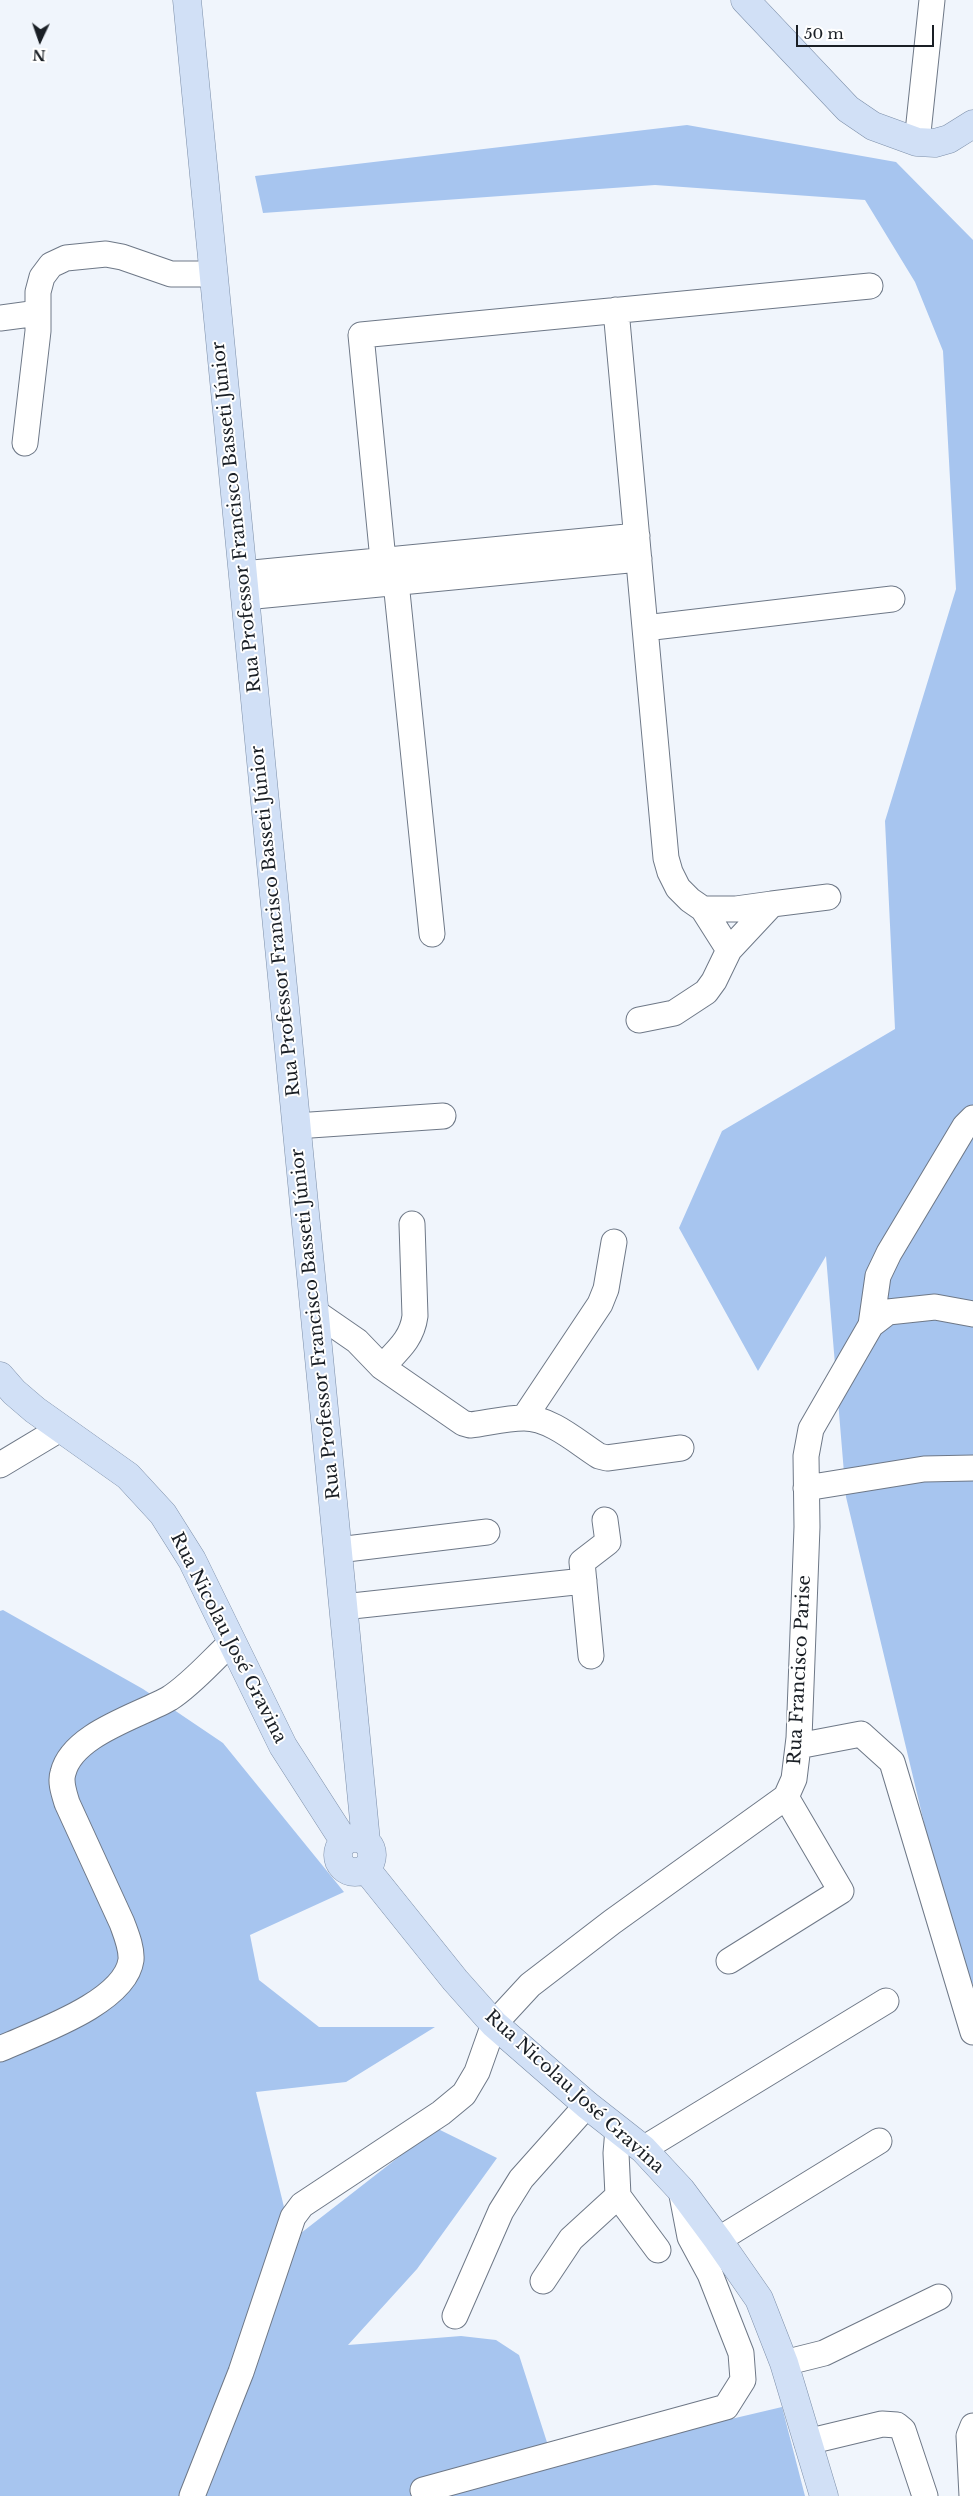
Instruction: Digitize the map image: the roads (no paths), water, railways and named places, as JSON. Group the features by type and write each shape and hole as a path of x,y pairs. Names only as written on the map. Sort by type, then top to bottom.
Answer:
{"main road":[{"name":"Rua Professor Francisco Basseti Júnior","path":"187,0 338,1550 343,1607 355,1841 372,1855 370,1865 366,1869"},
{"path":"745,0 848,109 873,126 917,142 935,143 950,139 973,124"},
{"name":"Rua Nicolau José Gravina","path":"0,1376 14,1392 60,1428 128,1476 163,1514 192,1560 283,1746 355,1841"},
{"name":"Rua Nicolau José Gravina","path":"366,1869 455,1980 494,2024 587,2105 643,2149 681,2190 718,2240 758,2299 784,2363 824,2496"}],"street":[{"path":"917,142 932,0"},
{"path":"26,443 38,331 38,292 42,277 51,265 66,258 106,254 171,274 214,274"},
{"path":"432,934 396,582 384,560 361,335 870,286"},
{"path":"616,310 666,858 678,888 703,909 729,950"},
{"path":"0,318 38,313"},
{"path":"244,585 384,560 638,548"},
{"path":"244,585 396,582 638,548"},
{"path":"645,628 892,599"},
{"path":"703,909 736,909 828,897"},
{"path":"639,1020 674,1013 692,1003 714,981 729,950 772,904"},
{"path":"296,1126 443,1116"},
{"path":"871,1325 878,1276 889,1252 965,1126 973,1118"},
{"path":"382,1366 409,1339 414,1328 416,1316 412,1224"},
{"path":"524,1418 600,1304 606,1289 614,1242"},
{"name":"Rua Francisco Parise","path":"786,1797 794,1779 798,1746 807,1527 806,1456 811,1429 871,1325 888,1312 907,1308 935,1307 973,1314"},
{"path":"315,1312 357,1341 382,1366 463,1423 470,1425 524,1418 550,1425 599,1456 607,1458 681,1448"},
{"path":"0,1466 60,1428"},
{"path":"806,1488 924,1470 973,1468"},
{"path":"591,1656 582,1562 608,1542 605,1520"},
{"path":"338,1550 487,1532"},
{"path":"343,1607 584,1581"},
{"path":"0,2049 89,2008 108,1996 123,1980 131,1960 129,1943 122,1922 67,1803 63,1789 63,1773 69,1759 80,1746 97,1734 170,1697 232,1642"},
{"path":"798,1746 862,1734 892,1762 973,2032"},
{"path":"192,2496 241,2372 293,2217 302,2205 441,2113 464,2094 477,2072 494,2024 530,1985 612,1922 786,1797 841,1891 729,1961"},
{"path":"643,2149 886,2001"},
{"path":"456,2316 501,2211 521,2179 587,2105"},
{"path":"618,2129 616,2152 618,2196 658,2250"},
{"path":"718,2240 879,2141"},
{"path":"423,2490 726,2407 743,2380 741,2353 710,2274 690,2237 681,2190"},
{"path":"543,2281 571,2239 618,2196"},
{"path":"784,2363 824,2353 939,2297"},
{"path":"808,2442 882,2424 897,2425 903,2430 925,2496"},
{"path":"972,2496 969,2436 973,2426"}]}
